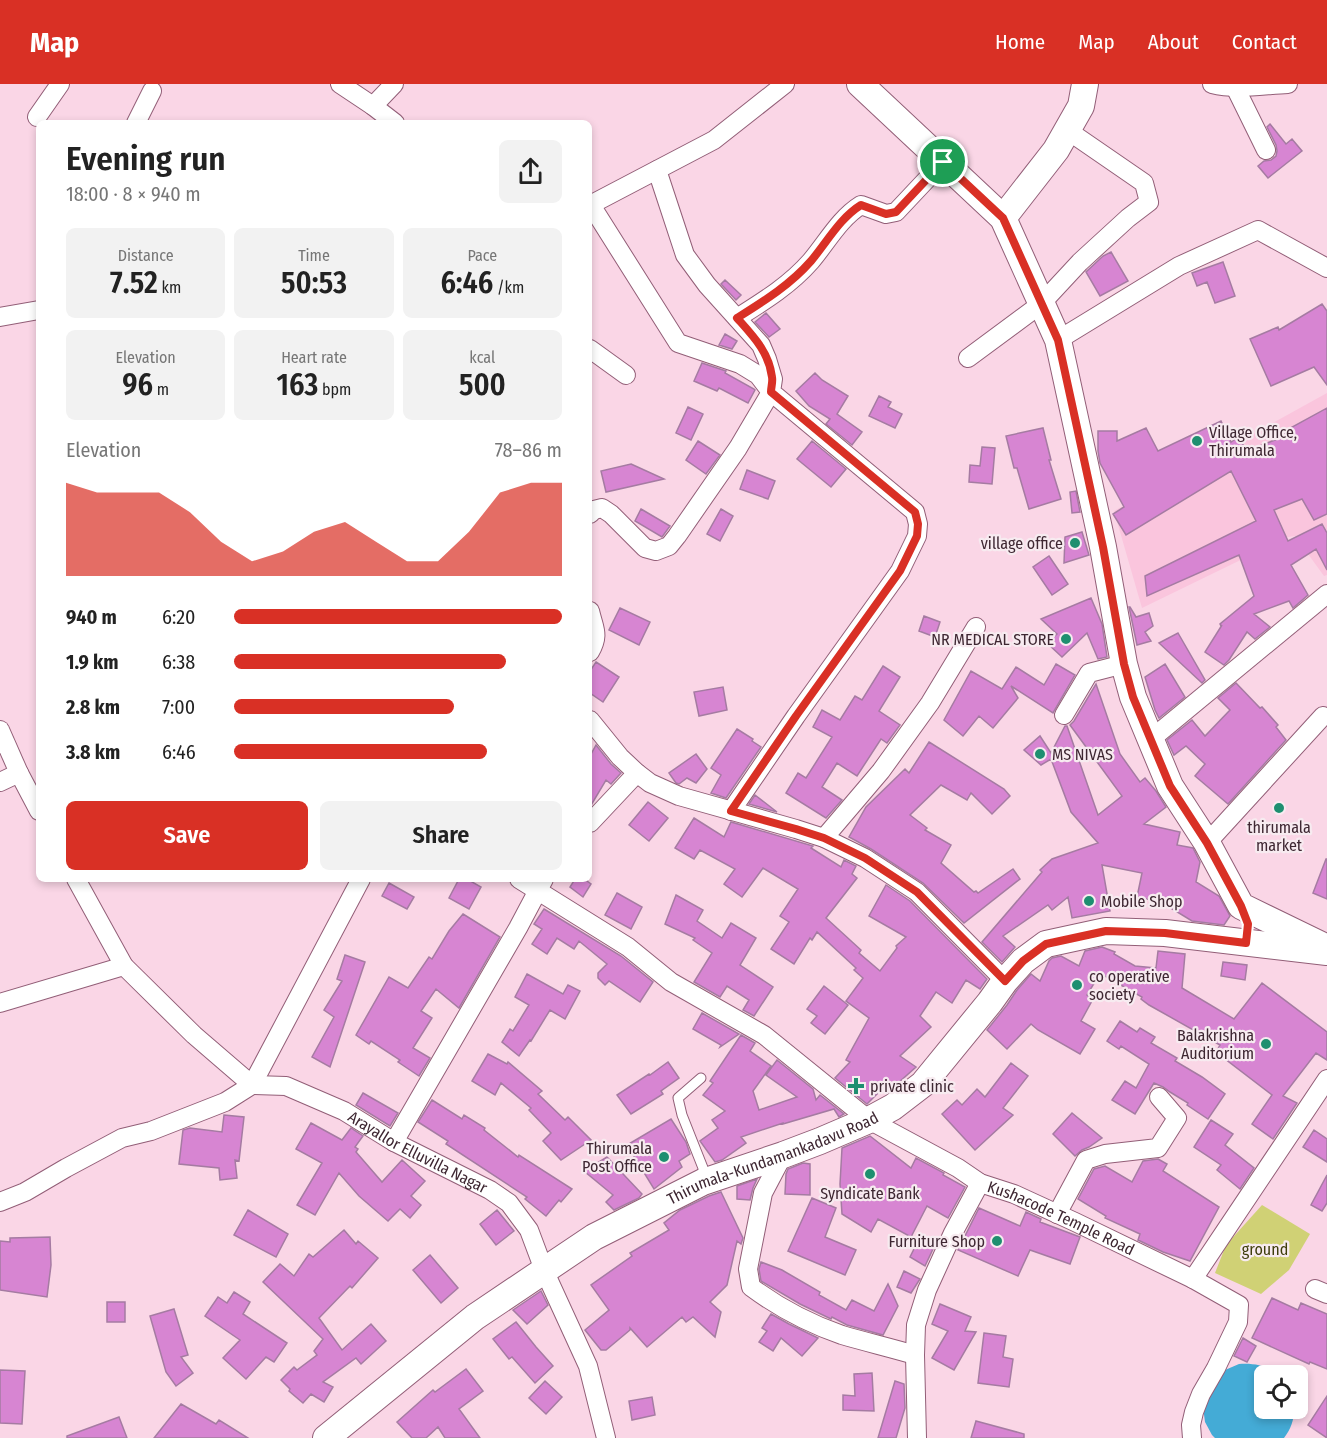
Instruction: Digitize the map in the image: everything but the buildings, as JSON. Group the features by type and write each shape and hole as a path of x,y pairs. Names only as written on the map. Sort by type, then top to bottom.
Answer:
{"main road":[{"path":"860,84 1003,218 1058,340 1103,547 1124,664 1133,697 1170,786 1207,843 1241,906 1248,924 1246,943"},
{"path":"1003,218 1056,150 1081,106 1085,84"},
{"path":"1241,906 1327,950"},
{"name":"Thirumala-Kundamankadavu Road","path":"326,1438 475,1317 594,1237 703,1182 783,1155 869,1120 893,1107 923,1084 1005,981 1023,961 1046,944 1106,931 1165,933 1327,950"}],"street":[{"path":"37,117 60,84"},
{"path":"340,84 390,120"},
{"path":"373,106 394,84"},
{"path":"592,204 714,140 785,84"},
{"path":"1212,84 1235,87 1288,84"},
{"path":"137,120 151,86"},
{"path":"1235,87 1266,150"},
{"path":"968,358 1041,304 1080,262 1149,202 1144,183 1067,130"},
{"path":"737,318 773,296 795,278 850,212 861,205 886,214 896,212 943,162"},
{"path":"592,512 602,508 611,514 645,548 656,551 669,546 738,448 771,392 773,379 767,358 760,345 707,285 685,255 657,170"},
{"path":"592,208 678,343 740,364 758,375 771,392 915,512 918,524 917,536 900,571 731,811"},
{"path":"1058,340 1179,266 1258,230 1327,268"},
{"path":"0,317 36,311"},
{"path":"592,350 626,375"},
{"path":"1150,740 1327,594"},
{"path":"592,617 596,640 592,648"},
{"path":"824,838 881,771 930,703 976,627"},
{"path":"1064,715 1089,673 1124,664"},
{"path":"1207,843 1323,716"},
{"path":"592,722 620,757 650,783 679,796 824,838 865,858 917,892 1005,981"},
{"path":"0,730 36,805"},
{"path":"592,821 637,773"},
{"path":"0,782 19,774"},
{"path":"78,882 124,966 195,1035 252,1085"},
{"path":"0,1202 25,1192 122,1138 151,1131 225,1102 252,1085 359,882"},
{"path":"394,1142 542,885"},
{"name":"Kushacode Temple Road","path":"542,885 628,947 671,982 764,1035 869,1120 958,1168 980,1183 1014,1194 1057,1214 1193,1279 1239,1305 1238,1322 1194,1412 1191,1425 1192,1438"},
{"path":"0,1003 124,966"},
{"path":"1193,1279 1327,1079"},
{"name":"Arayallor Elluvilla Nagar","path":"252,1085 286,1086 344,1111 394,1142 490,1190 509,1203 529,1230 544,1270 588,1366 606,1438"},
{"path":"1057,1214 1086,1160 1105,1154 1158,1148 1177,1118 1159,1097"},
{"path":"783,1155 763,1193 748,1269 752,1287 801,1318 841,1334 915,1355"},
{"path":"917,1438 916,1325 927,1290 953,1233 980,1183"}],"lane":[{"path":"701,1078 678,1098 682,1115 703,1168 703,1182"}],"shaded area":[{"path":"1327,393 1327,575 1324,576 1295,536 1288,537 1142,608 1114,511"}],"green space":[{"name":"ground","path":"1262,1205 1310,1234 1289,1270 1261,1294 1215,1273 1226,1245"}],"water":[{"path":"1239,1364 1256,1365 1254,1365 1254,1419 1293,1419 1284,1438 1215,1438 1212,1435 1205,1422 1203,1407 1214,1379 1225,1370"}],"place":[{"name":"Village Office, Thirumala","path":"1197,441"},
{"name":"village office","path":"1075,543"},
{"name":"NR MEDICAL STORE","path":"1066,639"},
{"name":"MS NIVAS","path":"1040,754"},
{"name":"thirumala market","path":"1279,808"},
{"name":"Mobile Shop","path":"1089,901"},
{"name":"co operative society","path":"1077,985"},
{"name":"Balakrishna Auditorium","path":"1266,1044"},
{"name":"private clinic","path":"856,1086"},
{"name":"Thirumala Post Office","path":"664,1157"},
{"name":"Syndicate Bank","path":"870,1174"},
{"name":"Furniture Shop","path":"997,1241"}],"route":[{"path":"943,162 1003,218 1058,340 1103,547 1124,664 1133,697 1170,786 1207,843 1241,906 1248,924 1246,943 1165,933 1106,931 1046,944 1023,961 1005,981 953,931 917,892 865,858 824,838 731,811 900,571 917,536 918,524 915,512 771,392 773,379 767,358 760,345 737,318 773,296 795,278 850,212 861,205 886,214 896,212 943,162"}]}
